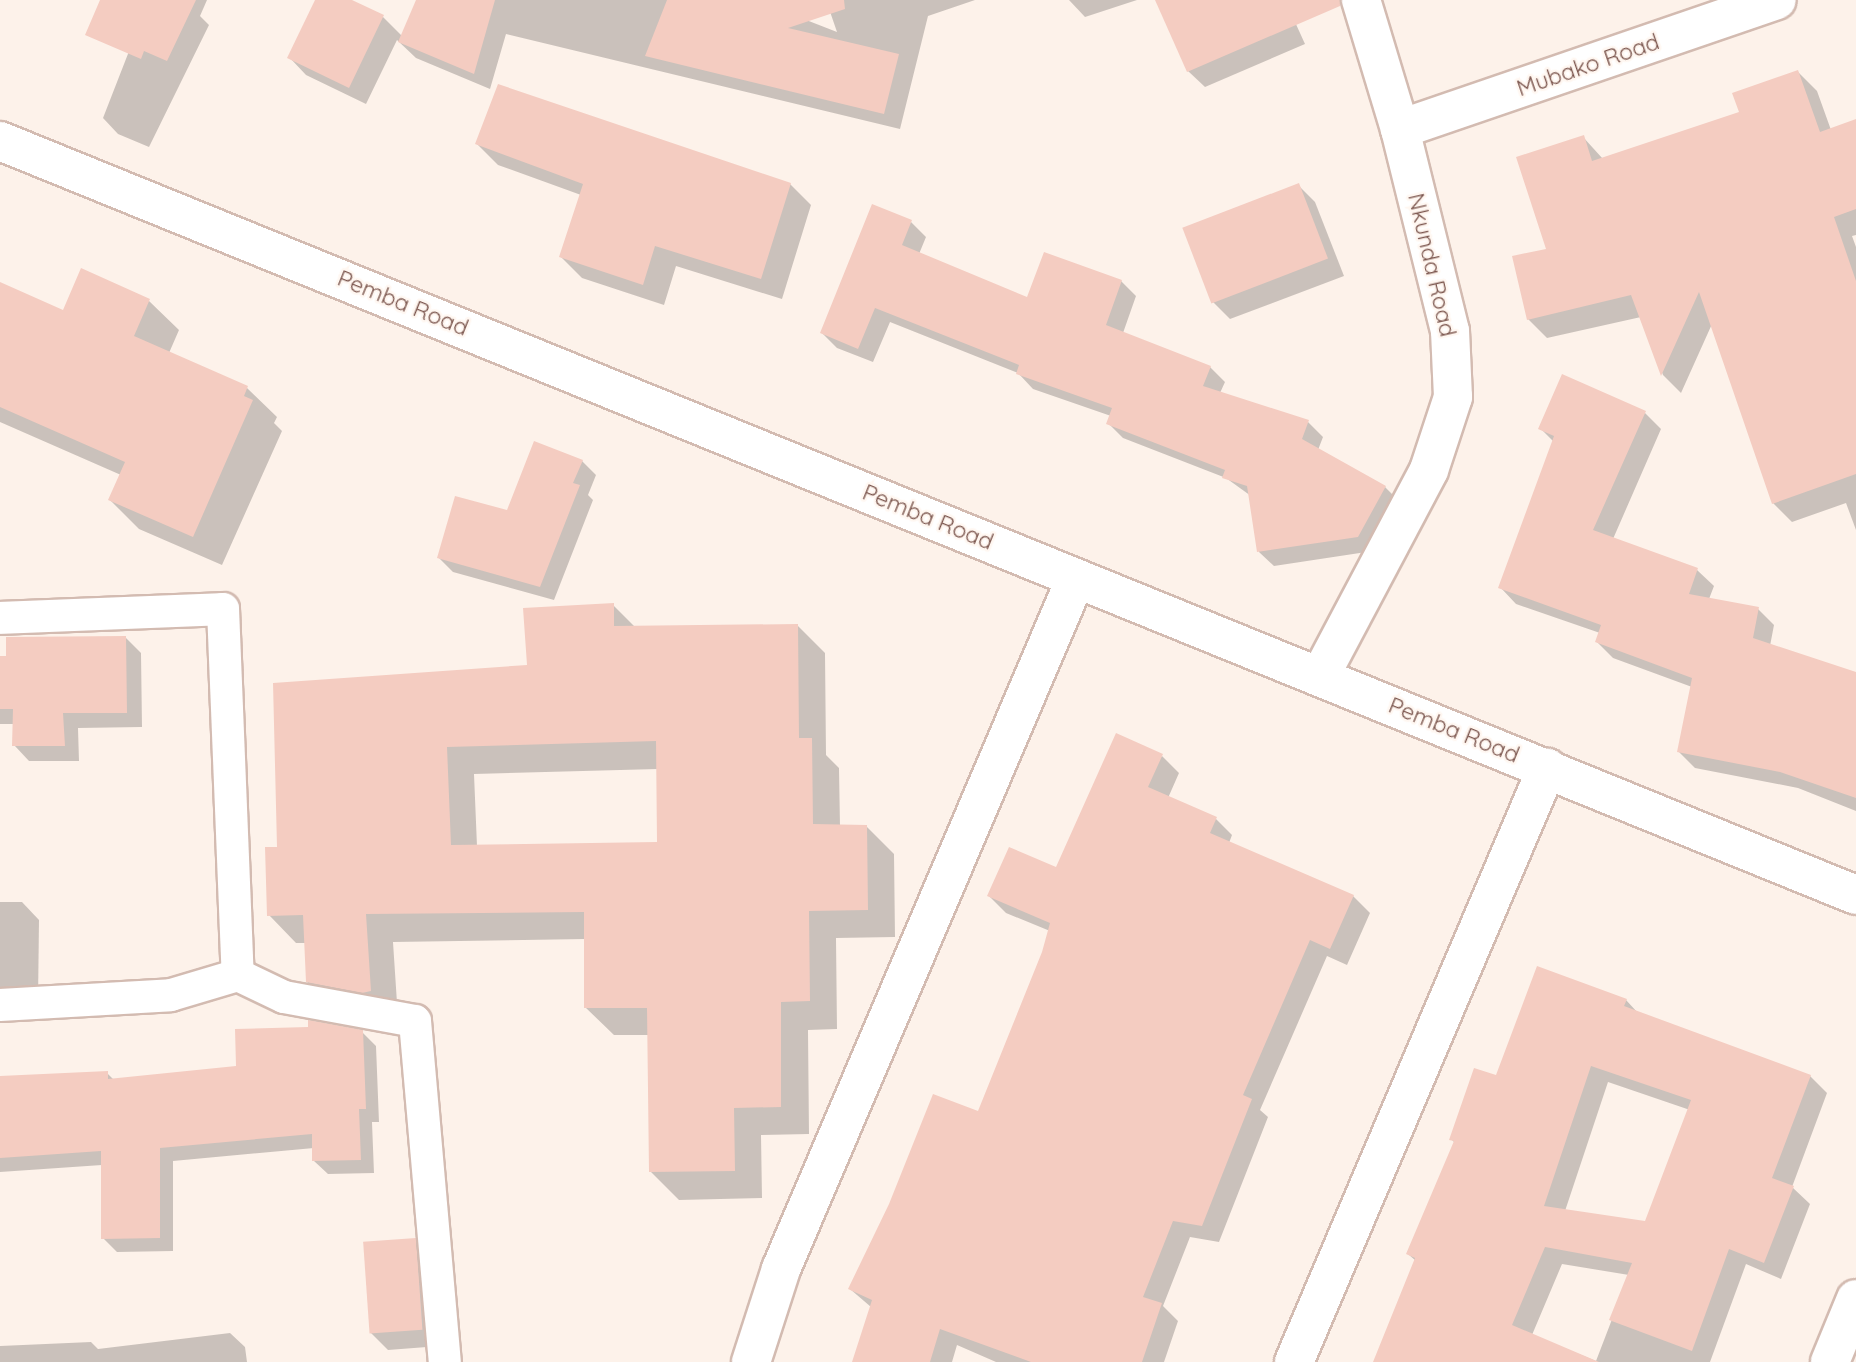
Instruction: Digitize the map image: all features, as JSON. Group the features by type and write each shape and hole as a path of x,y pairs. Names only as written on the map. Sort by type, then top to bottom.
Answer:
{"street":[{"name":"Nkunda Road","path":"1321,676 1429,470 1453,397 1450,331 1400,129 1361,0"},
{"name":"Mubako Road","path":"1400,129 1776,0"},
{"name":"Pemba Road","path":"0,141 1856,895"},
{"path":"751,1362 781,1269 1076,578"},
{"path":"1294,1362 1547,768"},
{"path":"1830,1362 1856,1299"}],"lane":[{"path":"0,618 223,609 238,975"},
{"path":"0,1005 171,995 238,975 284,997 415,1021 445,1362"}],"building":[{"path":"100,0 196,0 167,61 144,51 141,59 85,35"},
{"path":"315,0 352,0 384,15 349,88 287,58"},
{"path":"416,0 495,0 474,74 398,42"},
{"path":"667,0 844,0 845,9 788,28 899,54 884,114 645,56"},
{"path":"1155,0 1340,0 1340,6 1187,72"},
{"path":"1798,70 1820,132 1856,119 1856,209 1834,217 1856,281 1856,474 1772,504 1699,292 1661,376 1631,295 1527,320 1512,256 1546,249 1516,157 1584,135 1592,161 1739,112 1732,93"},
{"path":"498,84 791,183 761,279 655,246 643,285 559,257 583,184 475,144"},
{"path":"1299,183 1328,259 1211,303 1182,228"},
{"path":"872,204 912,220 902,245 1027,297 1044,252 1122,280 1106,325 1211,366 1203,386 1309,420 1302,439 1386,486 1358,537 1257,552 1247,486 1222,478 1225,470 1106,424 1112,408 1016,374 1019,365 875,308 858,349 820,333"},
{"path":"81,268 150,299 134,336 248,386 244,396 253,400 193,537 108,500 125,462 0,407 0,282 63,310"},
{"path":"1562,374 1646,411 1593,530 1698,568 1689,594 1759,607 1753,638 1856,672 1856,798 1780,772 1677,752 1692,678 1595,642 1601,625 1498,588 1554,436 1538,429"},
{"path":"534,441 583,460 573,483 580,485 540,587 437,558 455,496 507,510"},
{"path":"614,603 614,626 798,624 799,738 812,738 813,824 867,825 868,910 809,911 810,1001 781,1002 781,1107 734,1108 735,1171 649,1172 647,1008 584,1008 584,912 366,914 371,991 362,993 306,982 303,915 267,916 265,847 277,847 273,683 527,665 523,608","holes":["656,741 657,842 451,845 447,747"]},
{"path":"126,636 127,713 63,713 65,746 12,746 13,709 0,709 0,656 6,656 6,637"},
{"path":"1116,733 1163,754 1148,787 1217,817 1210,833 1354,895 1330,949 1310,940 1243,1095 1252,1099 1202,1226 1173,1221 1143,1297 1162,1303 1142,1362 1031,1362 940,1329 930,1362 852,1362 872,1300 848,1289 889,1204 933,1094 978,1111 1042,952 1050,923 987,896 1009,847 1056,867"},
{"path":"1537,966 1627,999 1624,1006 1811,1075 1772,1178 1794,1186 1764,1263 1729,1249 1692,1351 1609,1320 1632,1263 1545,1247 1512,1325 1599,1362 1373,1362 1415,1258 1406,1254 1454,1141 1449,1140 1474,1068 1496,1075","holes":["1591,1066 1691,1100 1645,1221 1544,1206"]},
{"path":"308,1020 363,1030 366,1109 359,1109 361,1160 312,1161 312,1134 160,1148 160,1238 101,1239 101,1151 0,1158 0,1076 108,1071 108,1079 236,1066 235,1029 308,1027"},
{"path":"416,1238 422,1330 370,1333 363,1242"}]}
